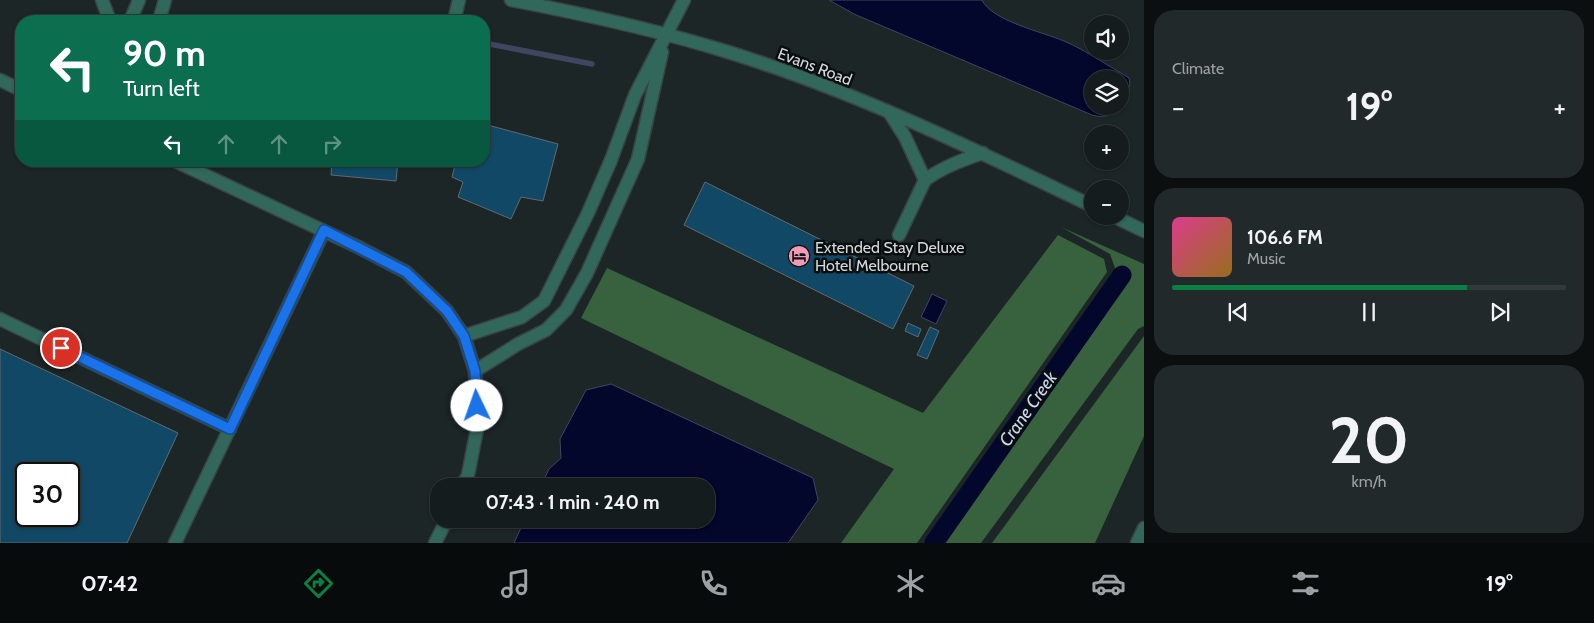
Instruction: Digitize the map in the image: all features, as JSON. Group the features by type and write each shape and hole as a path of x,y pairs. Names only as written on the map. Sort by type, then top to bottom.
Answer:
{"street":[{"path":"102,0 108,15"},
{"path":"133,15 139,0"},
{"path":"161,15 165,0"},
{"path":"455,15 459,0"},
{"name":"Evans Road","path":"511,0 574,12 666,35 786,71 889,112 983,153 1084,202"},
{"path":"464,336 522,317 544,301 563,266 592,204 611,160 635,95 684,0"},
{"path":"475,371 518,344 546,330 566,310 587,273 638,159 666,35"},
{"path":"0,80 15,87"},
{"path":"889,112 905,137 925,180"},
{"path":"899,235 925,180 961,160 983,153"},
{"path":"188,167 324,230 406,272 447,311 464,336 475,371 478,424 466,478"},
{"path":"1129,224 1144,231"},
{"path":"175,543 324,230"},
{"path":"0,319 230,429"},
{"path":"435,543 442,528"},
{"path":"1137,543 1144,528"}],"green space":[{"path":"1061,227 1144,264 1144,326 1138,329 981,543 928,543 1114,277 1116,271 1110,254"},
{"path":"1058,235 1104,259 1107,272 917,543 841,543 894,469 581,318 607,268 923,413"},
{"path":"1144,336 1144,436 1095,543 992,543"}],"water":[{"path":"829,0 982,0 996,14 1007,20 1064,41 1084,51 1084,60 1099,60 1115,70 1084,70 1084,112 854,14"},
{"path":"932,294 947,301 936,324 921,317"},
{"path":"611,384 813,478 818,500 788,543 514,543 521,528 715,528 715,478 545,478 549,469 561,458 560,439 586,390"}],"building":[{"path":"490,126 558,144 543,201 521,197 511,219 458,197 463,182 452,177 454,167 490,167"},
{"path":"332,167 397,167 396,181 331,175"},
{"name":"Extended Stay Deluxe Hotel Melbourne","path":"705,182 914,286 893,329 684,225"},
{"path":"908,323 921,329 918,337 905,331"},
{"path":"930,327 939,331 927,359 917,355"},
{"path":"0,349 178,433 127,543 0,543"}],"waterway":[{"path":"490,44 592,64"},
{"name":"Crane Creek","path":"934,543 1122,275"}],"place":[{"name":"Extended Stay Deluxe Hotel Melbourne","path":"799,256"}],"route":[{"path":"61,348 230,429 324,230 406,272 447,311 464,336 475,371 477,406"}]}
